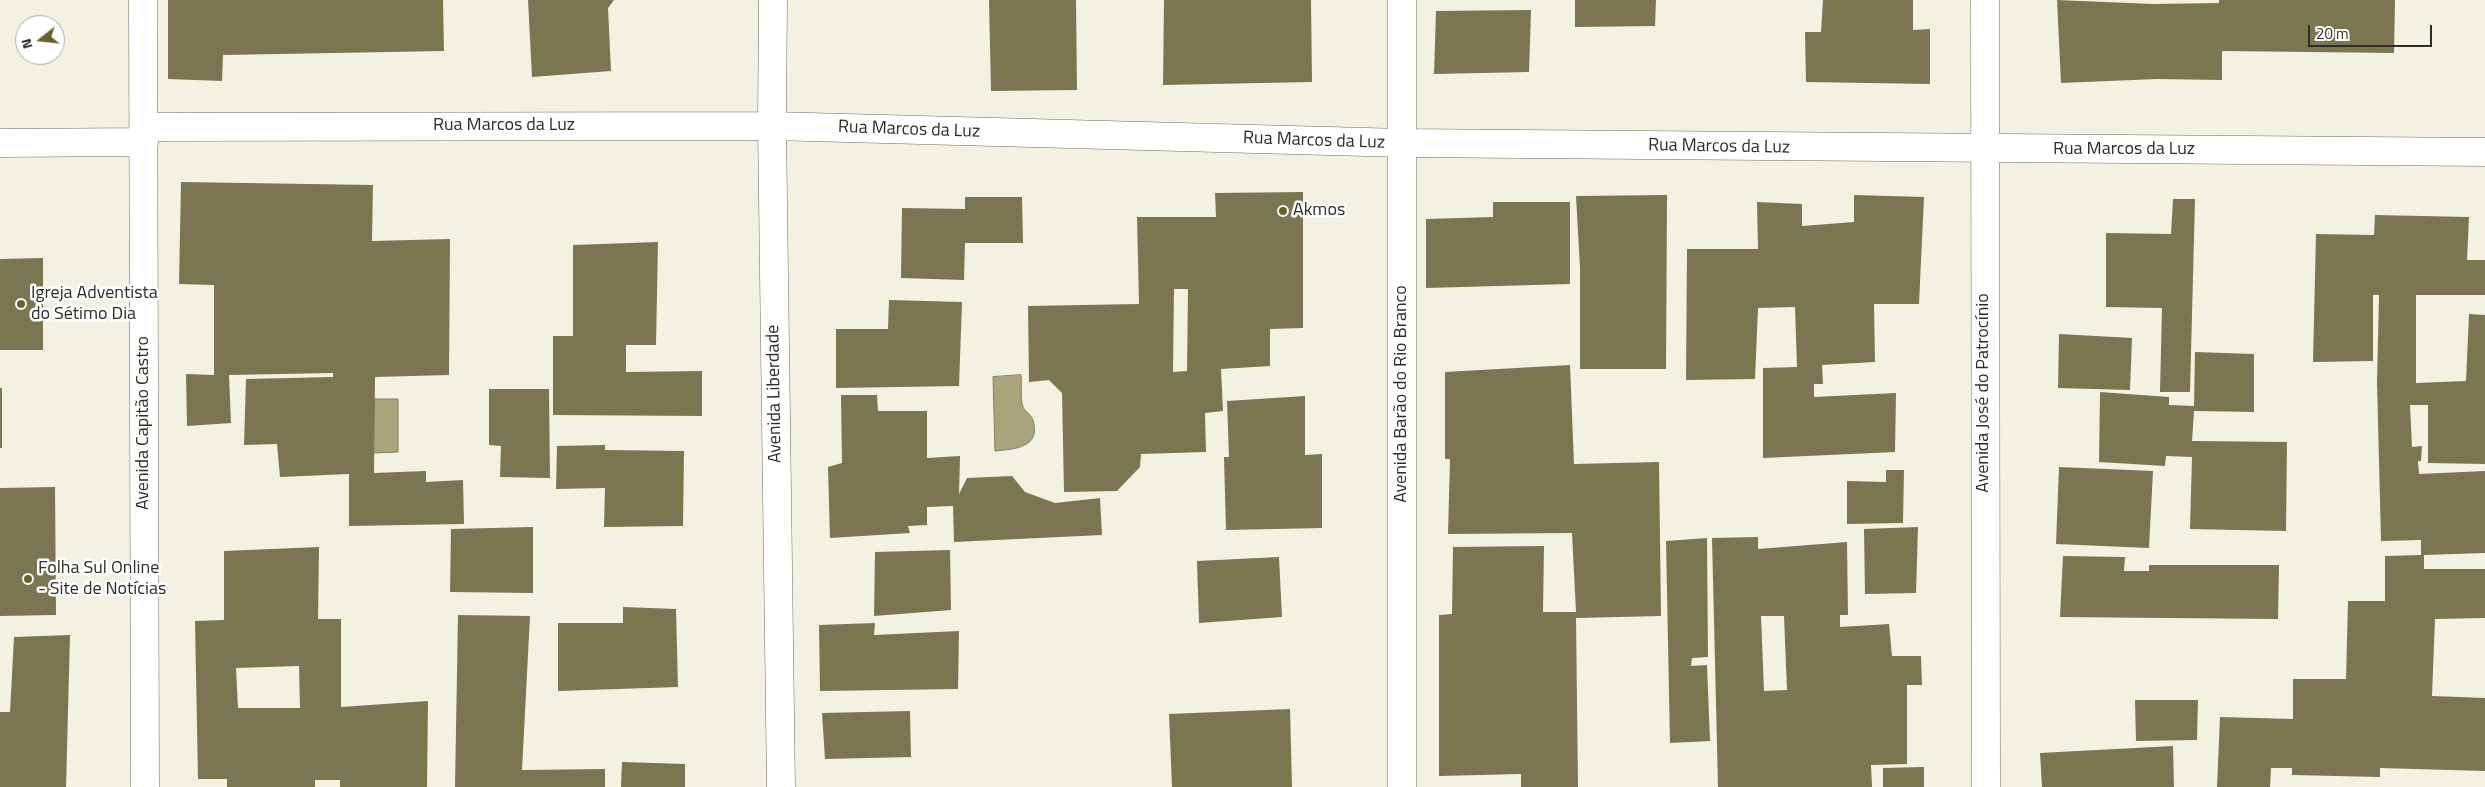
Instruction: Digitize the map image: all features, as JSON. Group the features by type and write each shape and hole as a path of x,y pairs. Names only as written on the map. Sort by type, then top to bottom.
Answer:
{"street":[{"name":"Avenida Capitão Castro","path":"144,0 145,787"},
{"name":"Avenida Liberdade","path":"772,0 781,787"},
{"name":"Avenida Barão do Rio Branco","path":"1402,0 1402,787"},
{"name":"Avenida José do Patrocínio","path":"1985,0 1986,787"},
{"name":"Rua Marcos da Luz","path":"0,143 144,135 772,126 1402,144 2485,152"}],"shaded area":[{"path":"1021,375 1022,404 1033,420 1033,436 1030,442 1018,448 995,451 993,377"},
{"path":"375,399 398,399 398,452 374,453"}],"building":[{"path":"168,0 443,0 444,51 223,55 222,81 168,79"},
{"path":"528,0 614,0 608,8 611,71 532,77"},
{"path":"989,0 1076,0 1077,90 991,91"},
{"path":"1164,0 1311,0 1312,82 1163,85"},
{"path":"1575,0 1656,0 1655,26 1575,27"},
{"path":"1823,0 1913,0 1913,30 1930,29 1930,84 1806,82 1805,32 1821,32"},
{"path":"2057,0 2153,4 2219,3 2219,0 2395,0 2394,53 2222,51 2222,80 2157,79 2061,83"},
{"path":"1531,10 1529,72 1434,74 1436,11"},
{"path":"181,182 373,185 372,241 450,239 449,375 375,377 374,473 426,471 426,482 463,480 464,524 349,526 349,474 280,477 277,444 244,445 246,379 333,377 333,373 229,375 231,423 187,426 186,374 214,375 214,285 179,284"},
{"path":"1303,192 1303,328 1270,329 1270,366 1221,369 1223,411 1205,413 1206,452 1141,454 1140,467 1117,491 1064,492 1062,393 1049,380 1029,382 1028,306 1139,304 1137,217 1216,217 1215,193","holes":["1174,289 1188,289 1187,371 1173,372"]},
{"path":"1667,195 1666,369 1580,369 1580,268 1576,196"},
{"path":"1854,195 1924,197 1919,304 1874,304 1875,362 1822,365 1823,384 1814,384 1814,397 1896,393 1895,452 1763,458 1763,368 1797,367 1795,307 1758,308 1755,379 1686,380 1687,249 1758,249 1757,202 1802,204 1802,226 1854,222"},
{"path":"965,197 1022,197 1023,243 965,243 964,280 901,278 902,208 965,209"},
{"path":"2173,199 2195,199 2190,392 2160,392 2162,308 2106,307 2106,233 2171,234"},
{"path":"1493,202 1570,202 1570,284 1426,288 1426,219 1493,217"},
{"path":"2375,215 2469,217 2467,260 2485,260 2485,295 2416,295 2416,383 2466,381 2469,314 2485,315 2485,464 2428,463 2428,405 2410,405 2412,447 2422,446 2421,461 2418,461 2419,474 2485,471 2485,553 2424,555 2424,569 2485,569 2485,618 2435,619 2432,696 2485,698 2485,771 2380,768 2380,777 2292,775 2292,768 2271,768 2270,787 2217,787 2220,717 2293,719 2293,679 2346,679 2348,601 2385,601 2385,556 2421,555 2421,540 2381,541 2377,382 2379,295 2373,295 2373,361 2313,362 2316,234 2374,235"},
{"path":"658,242 656,345 626,345 626,372 702,371 702,416 553,415 553,336 573,336 573,245"},
{"name":"Igreja Adventista do Sétimo Dia","path":"43,258 43,350 0,350 0,259"},
{"path":"889,300 962,302 959,386 836,388 836,329 888,329"},
{"path":"2059,334 2132,338 2130,390 2058,388"},
{"path":"2195,352 2254,354 2254,412 2194,411 2192,441 2287,442 2286,531 2190,529 2192,457 2166,456 2165,466 2099,462 2100,392 2169,397 2169,405 2194,406"},
{"path":"1570,365 1574,464 1659,462 1661,616 1576,618 1578,787 1521,787 1521,774 1439,776 1439,615 1452,614 1453,547 1544,546 1543,612 1576,612 1572,533 1448,534 1450,459 1445,459 1445,372"},
{"path":"0,388 2,388 2,448 0,448"},
{"path":"489,389 549,389 550,478 500,477 501,446 489,445"},
{"path":"841,395 877,395 878,411 927,411 927,458 960,456 959,494 967,478 1012,476 1025,492 1055,503 1100,498 1102,535 954,542 953,506 927,507 927,525 908,526 910,533 830,538 828,467 842,463"},
{"path":"1305,396 1305,455 1322,454 1322,528 1226,530 1224,457 1229,457 1227,401"},
{"path":"605,445 605,450 684,451 683,526 604,527 605,488 556,489 557,446"},
{"path":"2059,467 2153,471 2149,548 2056,544"},
{"path":"1886,470 1904,470 1903,523 1847,524 1847,481 1886,482"},
{"path":"55,487 56,615 0,616 0,488"},
{"path":"533,527 533,593 450,592 451,529"},
{"path":"1918,527 1916,593 1865,594 1864,529"},
{"path":"1758,537 1758,549 1847,542 1848,615 1840,615 1840,627 1889,624 1892,656 1921,656 1922,685 1907,685 1907,764 1871,765 1872,787 1718,787 1712,538","holes":["1761,616 1784,616 1787,690 1764,691"]},
{"path":"1707,538 1708,657 1692,658 1691,666 1707,665 1710,741 1670,743 1666,541"},
{"path":"319,547 318,619 341,619 341,707 428,701 427,787 340,787 340,780 315,780 315,787 227,787 227,779 198,779 195,621 224,620 224,551","holes":["299,666 300,708 238,708 236,668"]},
{"path":"950,550 951,610 874,616 875,552"},
{"path":"2063,556 2125,557 2124,571 2149,571 2149,565 2279,565 2278,619 2060,617"},
{"path":"1279,557 1282,617 1199,623 1197,561"},
{"path":"623,607 676,609 678,687 558,691 558,623 623,623"},
{"path":"458,615 530,616 522,770 605,769 605,787 455,787"},
{"path":"875,623 874,635 959,631 958,689 820,691 819,625"},
{"path":"70,635 66,787 0,787 0,712 10,712 14,637"},
{"path":"2135,700 2198,700 2197,740 2136,741"},
{"path":"1290,709 1292,787 1172,787 1169,714"},
{"path":"910,711 911,757 825,759 822,713"},
{"path":"2173,746 2174,787 2042,787 2040,753"},
{"path":"622,762 685,764 685,787 621,787"},
{"path":"1924,767 1924,787 1883,787 1883,768"}],"place":[{"name":"Akmos","path":"1283,211"},
{"name":"Igreja Adventista do Sétimo Dia","path":"21,304"},
{"name":"Folha Sul Online - Site de Notícias","path":"28,579"}]}
